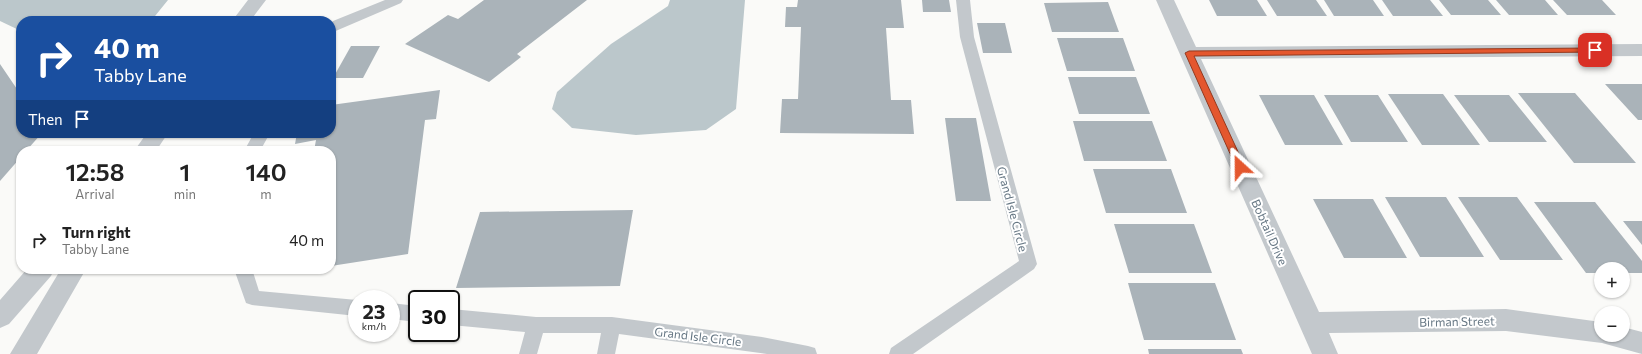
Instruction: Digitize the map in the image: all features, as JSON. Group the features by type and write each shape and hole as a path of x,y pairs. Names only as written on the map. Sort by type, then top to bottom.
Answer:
{"street":[{"path":"245,16 257,0"},
{"name":"Bobtail Drive","path":"1165,0 1325,354"},
{"path":"1189,53 1642,50"},
{"path":"0,317 38,274"},
{"path":"23,354 71,274"},
{"name":"Birman Street","path":"1311,323 1506,320 1594,332"},
{"path":"1630,340 1642,343"}],"lane":[{"path":"336,25 396,0"},
{"name":"Grand Isle Circle","path":"898,354 1028,264 967,37 963,0"},
{"path":"245,274 252,298 348,307"},
{"name":"Grand Isle Circle","path":"460,318 536,325 612,325 762,345 808,354"},
{"path":"528,354 536,325"},
{"path":"606,354 612,325"}],"shaded area":[{"path":"0,0 168,0 155,16 16,16 16,29 0,21"},
{"path":"670,0 745,0 736,109 706,130 636,135 572,128 552,109 557,92 611,44 668,6"}],"building":[{"path":"484,0 587,0 517,54 521,57 489,82 405,44 448,15 458,19"},
{"path":"798,0 901,0 904,28 886,28 891,100 911,100 914,134 780,133 782,99 798,99 801,27 785,27 786,7 797,7"},
{"path":"922,0 949,0 951,12 923,12"},
{"path":"1209,0 1257,0 1267,16 1217,16"},
{"path":"1267,0 1316,0 1327,16 1277,16"},
{"path":"1324,0 1373,0 1384,16 1334,16"},
{"path":"1382,0 1430,0 1443,16 1393,16"},
{"path":"1439,0 1488,0 1501,15 1451,15"},
{"path":"1496,0 1545,0 1558,15 1509,15"},
{"path":"1553,0 1602,0 1616,15 1567,15"},
{"path":"1108,2 1119,32 1052,32 1044,3"},
{"path":"977,23 1005,23 1012,53 983,53"},
{"path":"1057,38 1123,38 1135,71 1067,71"},
{"path":"351,46 380,46 363,78 336,78 336,73"},
{"path":"0,64 16,88 16,138 38,138 30,146 16,146 16,163 0,181"},
{"path":"1068,77 1136,77 1150,114 1079,114"},
{"path":"1605,84 1642,84 1642,120 1638,120"},
{"path":"440,90 436,119 425,120 408,254 336,265 336,146 315,146 316,140 295,144 296,138 336,138 336,104"},
{"path":"1518,93 1575,93 1636,163 1574,163"},
{"path":"1388,94 1443,94 1480,145 1422,145"},
{"path":"1259,95 1314,95 1343,145 1285,145"},
{"path":"1324,95 1378,95 1408,142 1351,142"},
{"path":"1454,95 1509,95 1547,142 1489,142"},
{"path":"945,118 976,118 991,201 956,201"},
{"path":"1073,121 1152,121 1167,161 1084,161"},
{"path":"1093,169 1171,169 1187,213 1106,213"},
{"path":"1385,197 1446,197 1484,257 1420,257"},
{"path":"1458,197 1517,197 1563,260 1500,260"},
{"path":"1313,199 1373,199 1407,258 1344,258"},
{"path":"1534,202 1595,202 1642,261 1642,273 1630,273 1630,262 1594,262 1594,273 1586,273"},
{"path":"633,210 620,286 456,288 480,212"},
{"path":"1623,221 1642,221 1642,245"},
{"path":"1114,224 1194,224 1212,273 1129,273"},
{"path":"1128,283 1215,283 1236,340 1144,340"},
{"path":"1148,349 1241,349 1243,354 1149,354"}],"route":[{"path":"1240,167 1189,53 1595,50"}]}
